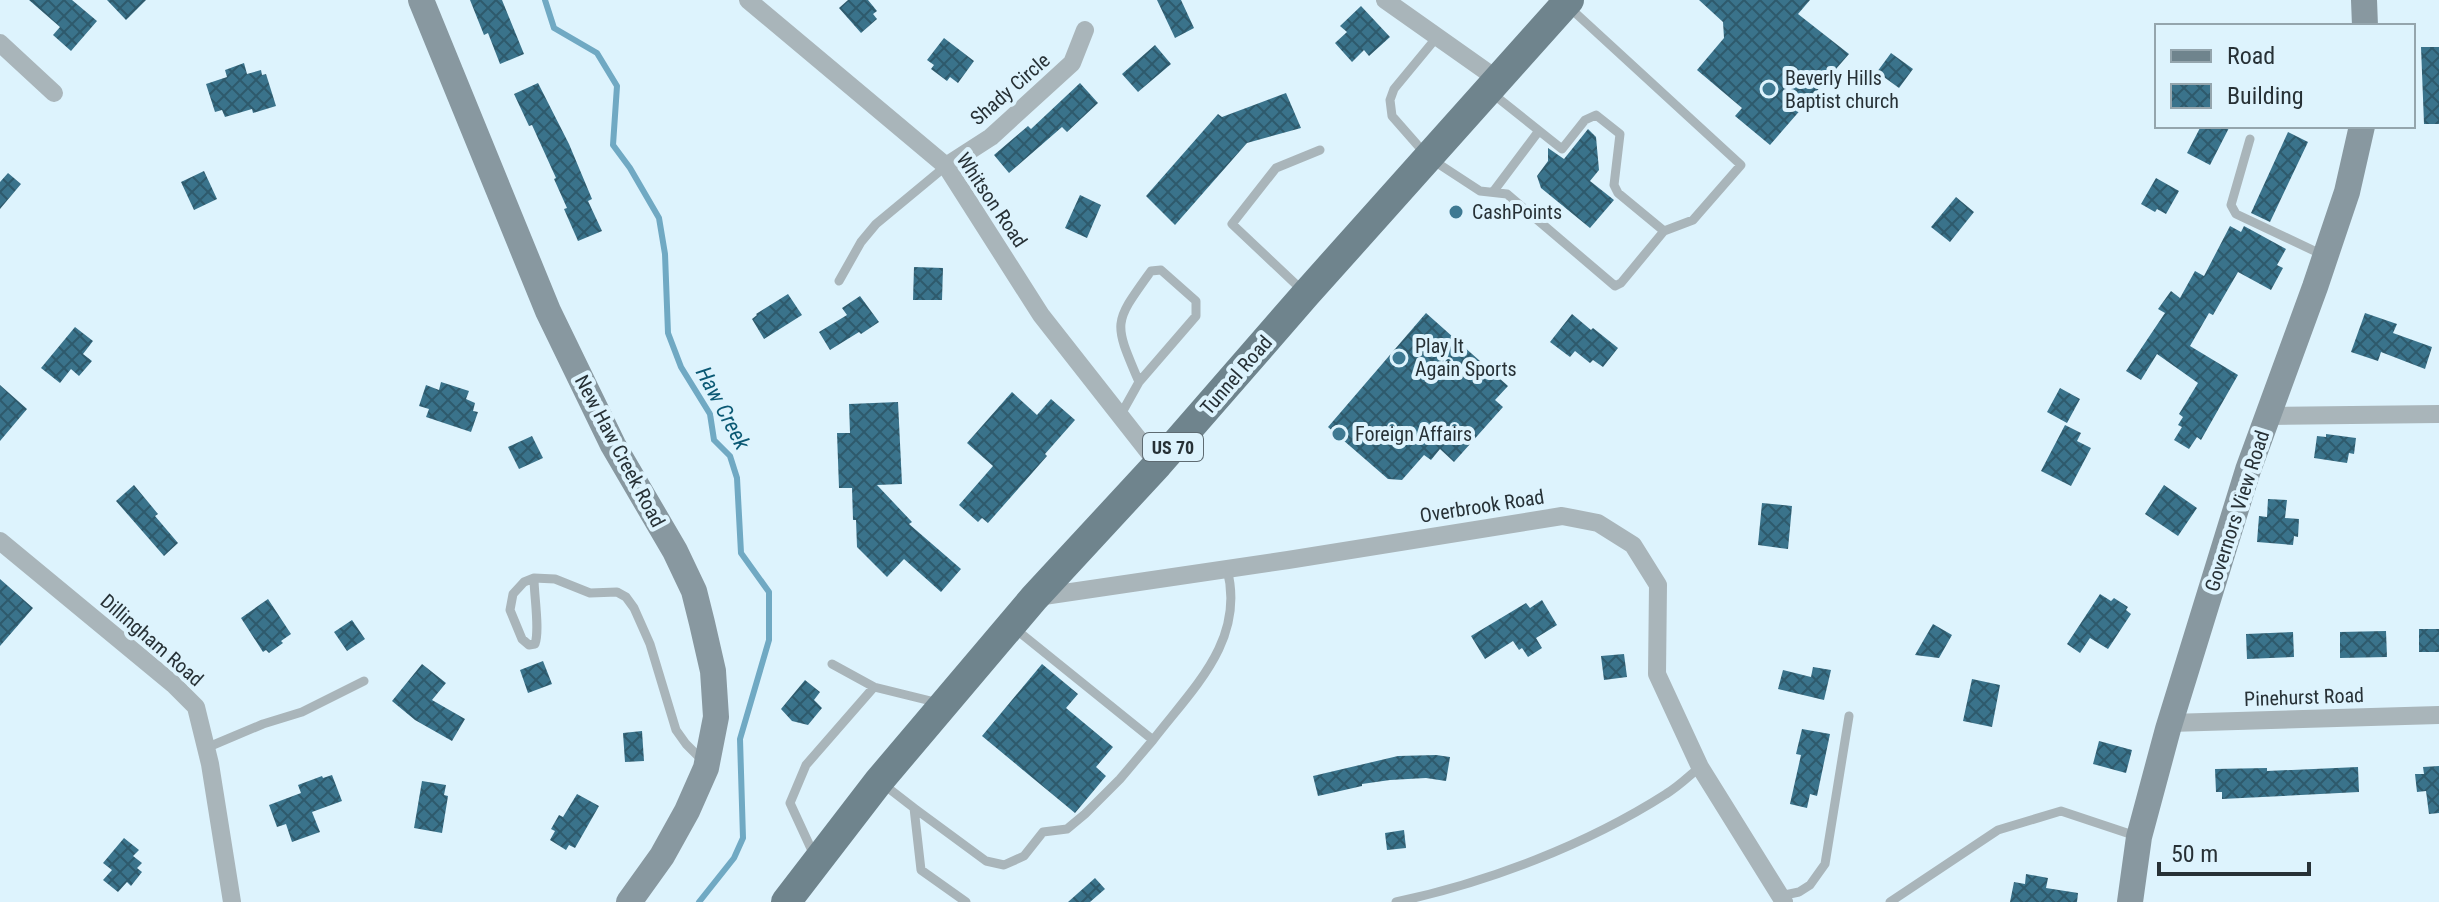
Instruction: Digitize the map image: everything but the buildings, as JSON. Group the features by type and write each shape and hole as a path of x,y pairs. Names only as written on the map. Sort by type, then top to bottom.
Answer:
{"main road":[{"name":"Tunnel Road","path":"786,902 879,781 1011,624 1158,464 1565,1"}],"street":[{"name":"New Haw Creek Road","path":"421,0 548,311 613,445 675,551 694,591 713,671 716,717 706,765 662,856 629,902"},
{"name":"Whitson Road","path":"748,0 946,166 1041,315 1158,464"},
{"path":"1385,0 1437,37 1492,84"},
{"path":"2364,0 2365,24"},
{"name":"Shady Circle","path":"946,166 991,137 1072,63 1085,30"},
{"path":"0,43 54,93"},
{"name":"Governors View Road","path":"2130,902 2139,837 2170,723 2248,470 2347,192 2362,128"},
{"path":"2268,416 2439,414"},
{"name":"Overbrook Road","path":"1034,598 1562,516 1598,523 1633,545 1658,585 1657,674 1700,767 1782,899"},
{"name":"Dillingham Road","path":"0,541 173,684 196,707 232,902"},
{"name":"Pinehurst Road","path":"2170,723 2439,715"}],"lane":[{"path":"1437,37 1394,89 1390,100 1392,116 1428,157 1480,191 1507,194 1615,286 1621,283 1664,231 1693,220 1741,165 1565,1"},
{"path":"1492,84 1538,132 1562,149 1585,120 1596,115 1620,134 1614,185 1618,193 1664,231"},
{"path":"1493,192 1538,132"},
{"path":"2250,139 2231,205 2236,214 2326,256"},
{"path":"1306,294 1232,224 1276,168 1320,150"},
{"path":"839,281 861,242 876,224 946,166"},
{"path":"1120,416 1139,382 1196,316 1196,301 1161,270 1151,271 1123,311 1120,324 1121,340 1139,382"},
{"path":"879,781 986,861 1004,865 1024,856 1043,832 1067,829 1120,779 1210,666 1221,646 1231,615 1232,596 1227,569"},
{"path":"534,578 538,635 535,644 529,645 522,639 510,610 513,594 524,582 534,578 555,579 590,593 617,592 626,597 650,644 676,730 706,765"},
{"path":"1011,624 1153,740"},
{"path":"832,664 874,687 944,704"},
{"path":"206,748 263,724 302,712 364,681"},
{"path":"817,862 790,803 806,765 874,687"},
{"path":"1782,899 1810,885 1825,864 1849,716"},
{"path":"1396,902 1446,891 1575,844 1668,793 1700,767"},
{"path":"914,808 921,870 966,902"},
{"path":"1890,902 1998,830 2061,811 2139,837"}],"waterway":[{"name":"Haw Creek","path":"545,0 554,28 597,53 617,86 613,145 659,218 665,254 668,333 681,367 710,414 714,440 730,456 737,478 741,553 769,592 769,640 740,739 743,838 734,858 699,902"}],"place":[{"name":"Beverly Hills Baptist church","path":"1769,89"},
{"name":"CashPoints","path":"1456,212"},
{"name":"Play It Again Sports","path":"1399,358"},
{"name":"Foreign Affairs","path":"1339,434"}]}
